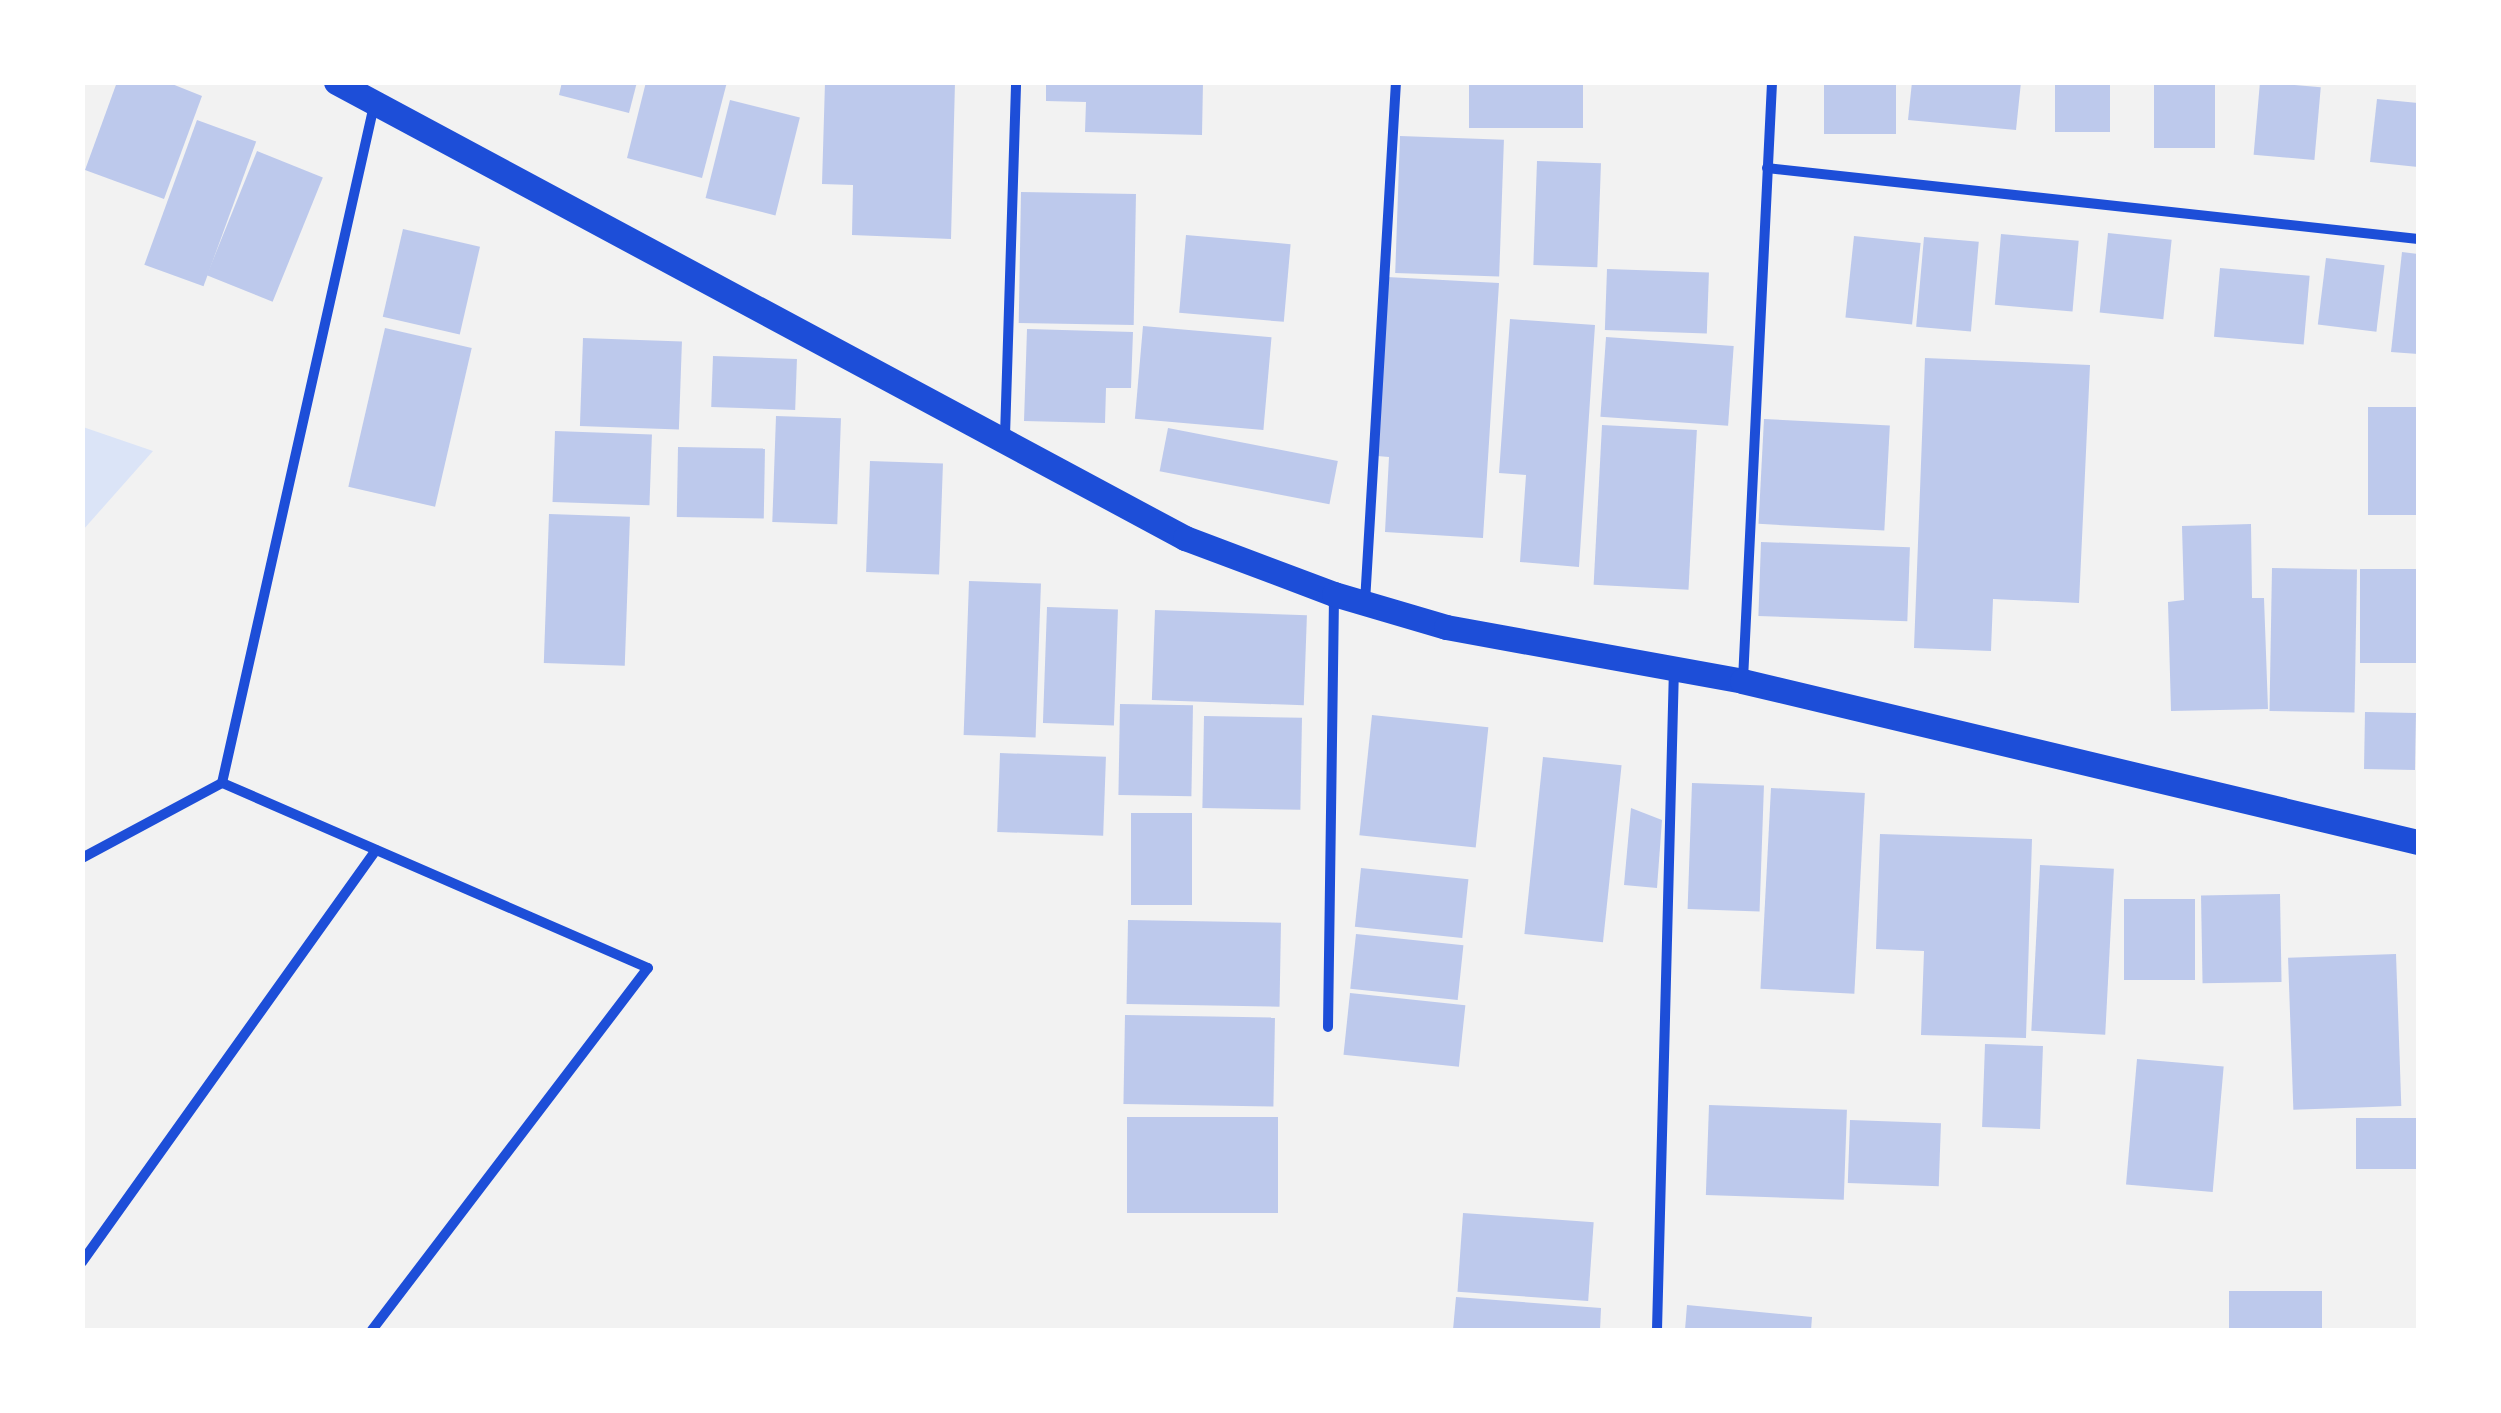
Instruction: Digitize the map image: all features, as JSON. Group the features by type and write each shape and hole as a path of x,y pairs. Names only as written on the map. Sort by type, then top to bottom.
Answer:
{"main road":[{"path":"336,82 1004,445 1184,538 1334,594 1446,626 1742,681 2418,842"}],"street":[{"path":"1004,445 1016,82"},
{"path":"1365,602 1396,82"},
{"path":"1742,681 1772,82"},
{"path":"82,858 222,783 375,104"},
{"path":"1766,168 2418,239"},
{"path":"1328,1028 1334,594"},
{"path":"1657,1330 1674,668"},
{"path":"222,783 648,968 372,1330"},
{"path":"82,1262 376,850"}],"shaded area":[{"path":"82,427 153,451 83,530"}],"building":[{"path":"117,82 167,82 202,96 164,199 85,170"},
{"path":"562,82 637,82 629,113 559,95"},
{"path":"646,82 727,82 702,178 627,158"},
{"path":"825,82 955,82 951,239 852,235 853,185 822,184"},
{"path":"1046,82 1203,82 1202,135 1085,132 1086,102 1046,101"},
{"path":"1469,82 1583,82 1583,128 1469,128"},
{"path":"1824,82 1896,82 1896,134 1824,134"},
{"path":"1912,82 2021,82 2016,130 1908,120"},
{"path":"2055,82 2110,82 2110,132 2055,132"},
{"path":"2154,82 2215,82 2215,148 2154,148"},
{"path":"2260,82 2321,87 2314,160 2254,155"},
{"path":"2377,99 2418,103 2418,167 2370,162"},
{"path":"730,100 800,117 775,215 706,198"},
{"path":"197,120 256,142 204,286 144,265"},
{"path":"1400,136 1504,140 1499,277 1395,273"},
{"path":"257,151 323,178 273,302 207,275"},
{"path":"1537,161 1601,163 1597,267 1533,265"},
{"path":"1021,192 1136,194 1134,325 1019,323"},
{"path":"403,229 480,247 460,334 383,317"},
{"path":"2108,233 2172,240 2163,319 2100,313"},
{"path":"2001,234 2079,241 2073,312 1995,305"},
{"path":"1186,235 1291,244 1284,322 1179,313"},
{"path":"1854,236 1921,243 1912,325 1845,318"},
{"path":"1924,237 1979,242 1971,331 1916,327"},
{"path":"2402,252 2418,254 2418,354 2391,352"},
{"path":"2326,258 2385,265 2376,332 2318,325"},
{"path":"2220,268 2310,276 2304,345 2214,337"},
{"path":"1607,269 1709,273 1707,334 1605,330"},
{"path":"1387,277 1499,283 1483,538 1385,532 1389,457 1377,456"},
{"path":"1510,319 1595,325 1579,567 1520,562 1526,475 1499,473"},
{"path":"1143,326 1272,337 1263,430 1135,419"},
{"path":"385,328 472,348 435,507 348,487"},
{"path":"1027,329 1133,332 1131,388 1106,388 1105,423 1024,421"},
{"path":"1606,337 1734,346 1728,426 1600,417"},
{"path":"583,338 682,341 679,429 580,426"},
{"path":"713,356 797,359 795,410 711,407"},
{"path":"1925,358 2090,365 2079,603 1993,599 1991,651 1914,648"},
{"path":"2368,407 2418,407 2418,515 2368,515"},
{"path":"776,416 841,418 837,524 772,522"},
{"path":"1764,419 1890,426 1884,530 1759,524"},
{"path":"1602,425 1697,430 1688,590 1594,585"},
{"path":"1168,428 1338,461 1329,504 1160,471"},
{"path":"555,431 652,434 649,505 553,502"},
{"path":"678,447 765,449 764,519 677,517"},
{"path":"870,461 943,464 939,574 866,572"},
{"path":"549,514 630,517 625,666 544,663"},
{"path":"2251,524 2252,598 2264,598 2268,709 2171,711 2168,602 2184,600 2182,526"},
{"path":"1761,542 1910,547 1907,621 1758,616"},
{"path":"2272,568 2357,569 2354,712 2270,711"},
{"path":"2360,569 2418,569 2418,663 2360,663"},
{"path":"969,581 1041,584 1036,737 964,735"},
{"path":"1047,607 1118,609 1114,725 1043,723"},
{"path":"1155,610 1307,615 1304,705 1152,700"},
{"path":"1120,704 1193,705 1191,796 1118,795"},
{"path":"2365,712 2416,713 2415,770 2364,769"},
{"path":"1372,715 1488,727 1476,848 1359,835"},
{"path":"1204,716 1302,718 1300,810 1202,808"},
{"path":"1000,753 1106,757 1103,836 997,832"},
{"path":"1543,757 1622,765 1603,942 1524,934"},
{"path":"1692,783 1764,786 1760,911 1688,909"},
{"path":"1771,788 1865,793 1854,994 1760,989"},
{"path":"1631,808 1662,820 1657,888 1624,885"},
{"path":"1131,813 1192,813 1192,905 1131,905"},
{"path":"1880,834 2032,839 2026,1038 1921,1035 1924,951 1876,949"},
{"path":"2040,865 2114,869 2105,1035 2031,1031"},
{"path":"1361,868 1468,879 1462,938 1355,927"},
{"path":"2280,894 2282,982 2203,983 2201,895"},
{"path":"2124,899 2195,899 2195,980 2124,980"},
{"path":"1128,920 1281,923 1280,1007 1127,1004"},
{"path":"1356,934 1463,945 1458,1000 1350,989"},
{"path":"2396,954 2401,1106 2293,1110 2288,958"},
{"path":"1350,993 1465,1005 1459,1067 1344,1055"},
{"path":"1125,1015 1275,1018 1273,1107 1123,1104"},
{"path":"1985,1044 2043,1046 2040,1129 1982,1127"},
{"path":"2137,1059 2224,1067 2213,1192 2126,1185"},
{"path":"1709,1105 1847,1110 1844,1200 1706,1195"},
{"path":"1127,1117 1278,1117 1278,1213 1127,1213"},
{"path":"2356,1118 2418,1118 2418,1169 2356,1169"},
{"path":"1850,1120 1941,1123 1939,1186 1848,1183"},
{"path":"1463,1213 1594,1222 1588,1301 1457,1292"},
{"path":"2229,1291 2322,1291 2322,1330 2229,1330"},
{"path":"1456,1297 1601,1308 1600,1330 1453,1330"},
{"path":"1687,1305 1812,1317 1811,1330 1685,1330"}]}
